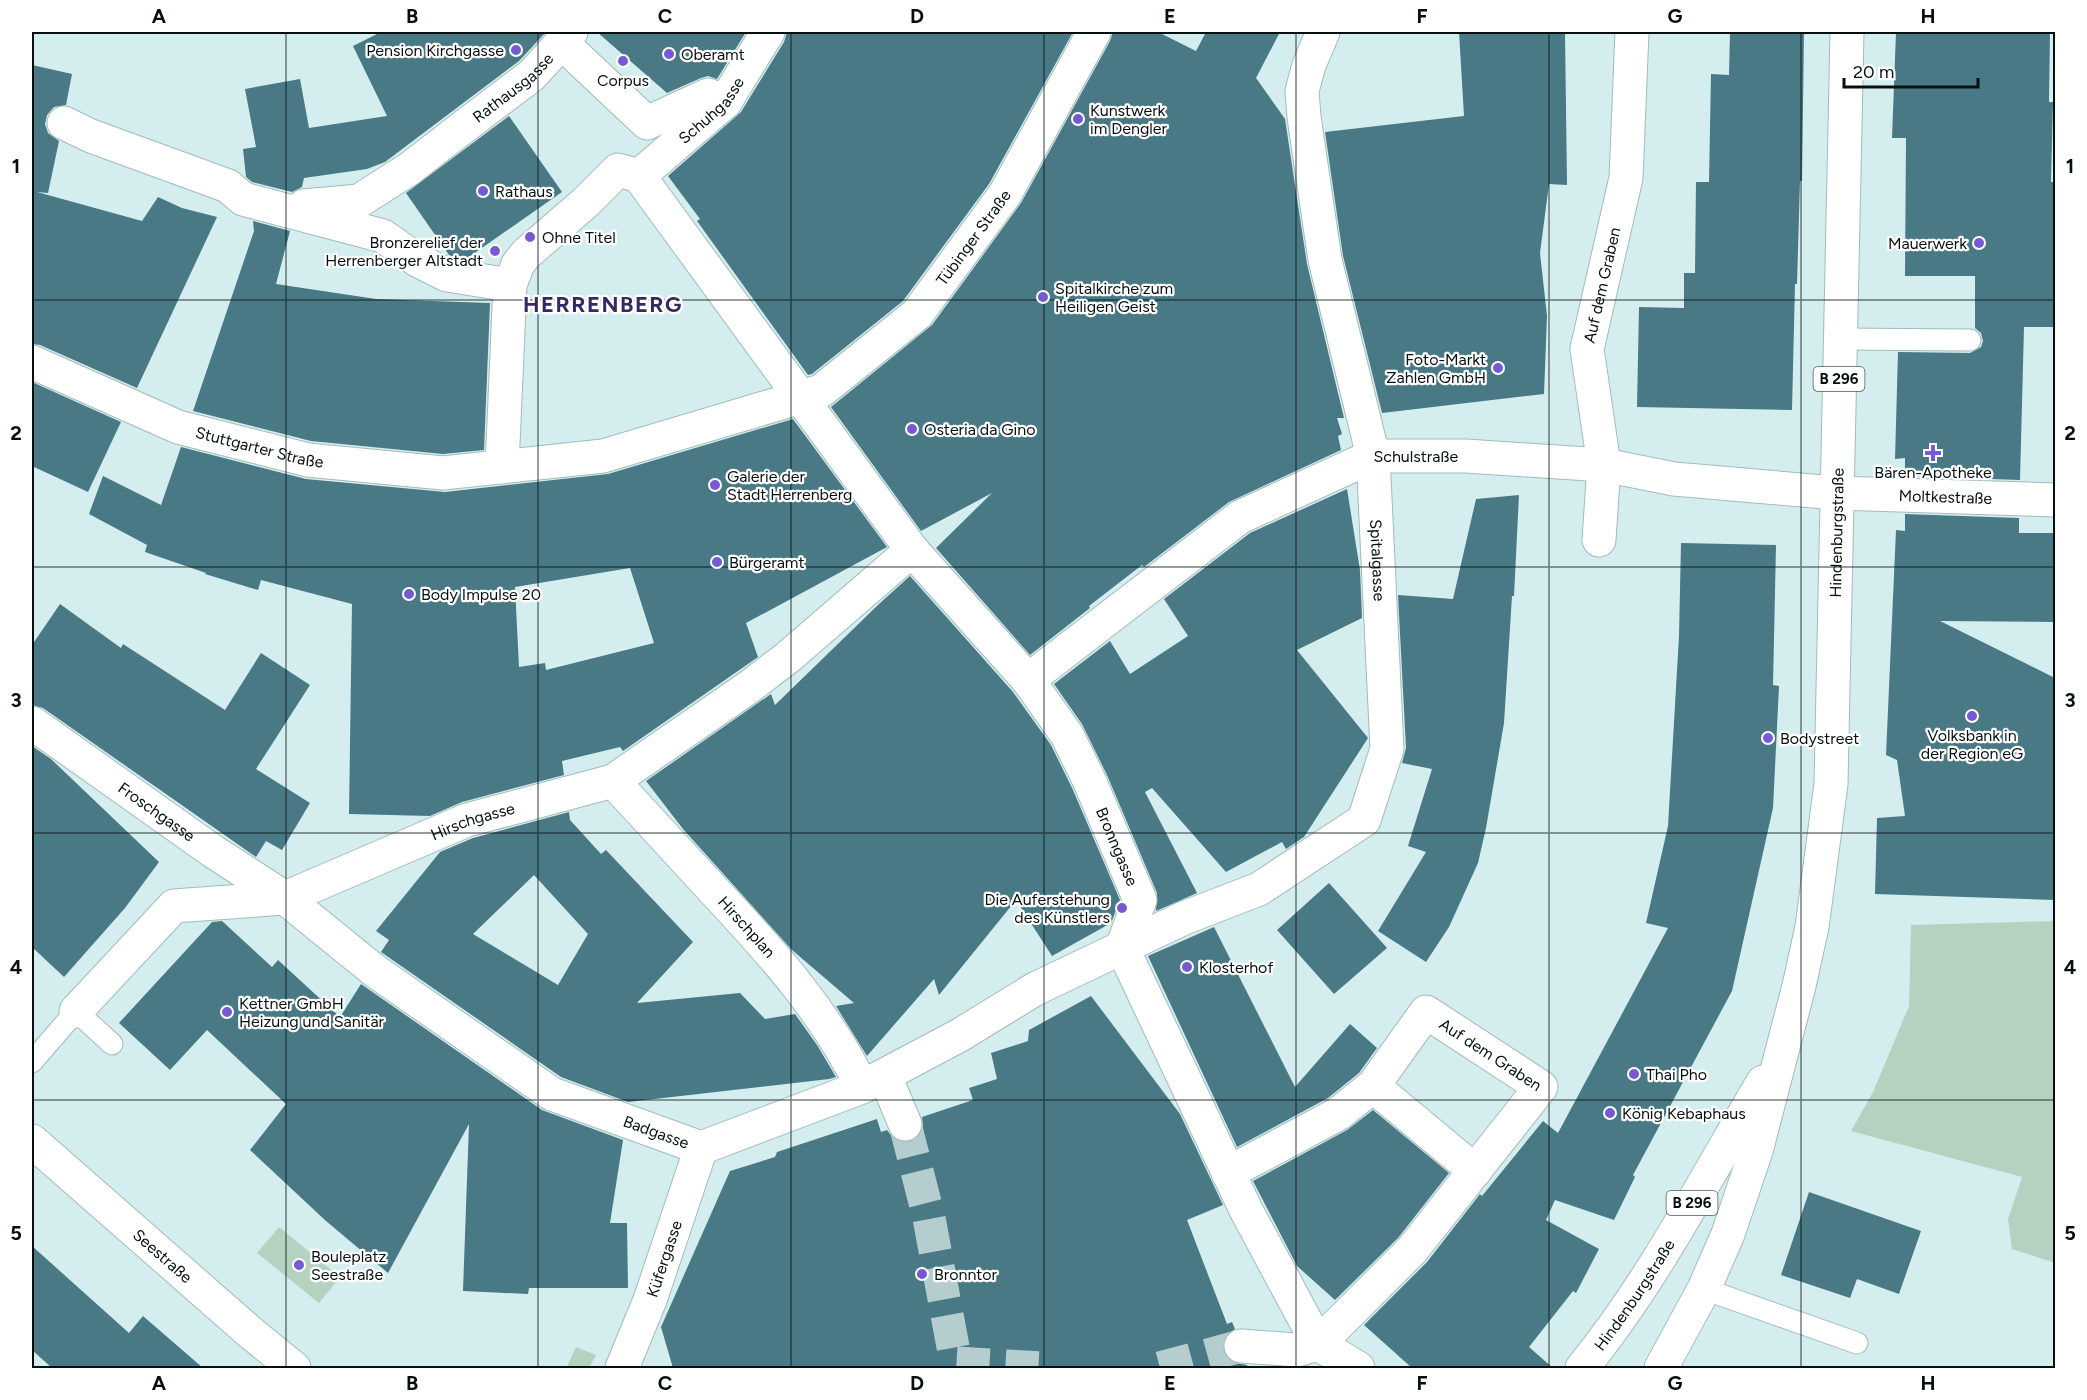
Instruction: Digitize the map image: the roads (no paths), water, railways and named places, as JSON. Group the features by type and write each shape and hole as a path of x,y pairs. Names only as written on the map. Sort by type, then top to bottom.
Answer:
{"street":[{"name":"Schuhgasse","path":"639,176 725,102 768,32"},
{"name":"Tübinger Straße","path":"502,467 603,456 820,391 917,314 1005,194 1094,32"},
{"name":"Spitalgasse","path":"1122,947 1184,918 1258,889 1364,820 1387,749 1373,456 1325,260 1304,117 1302,92 1309,64 1323,32"},
{"name":"Auf dem Graben","path":"1599,540 1604,465 1587,349 1626,178 1632,32"},
{"name":"Hindenburgstraße","path":"1661,1368 1704,1289 1728,1234 1756,1151 1812,927 1831,784 1847,32"},
{"name":"Rathausgasse","path":"282,208 359,201 409,168 532,75 566,37 647,123 708,95 725,102"},
{"name":"Rathausgasse","path":"64,123 91,136 228,186 243,199 383,236 417,260 447,275 510,285"},
{"path":"502,467 510,285 518,264 526,254 586,202 618,170 639,176"},
{"name":"Bronngasse","path":"639,176 912,550 1028,680 1067,735 1090,782 1140,900 1122,947"},
{"name":"Stuttgarter Straße","path":"32,362 178,427 308,460 443,473 502,467"},
{"name":"Schulstraße","path":"1028,680 1240,518 1373,456 1466,456 1604,465 1674,479 1836,493"},
{"name":"Moltkestraße","path":"1836,493 2055,500"},
{"name":"Hirschgasse","path":"76,1011 174,906 285,898 467,820 613,781 768,672 816,634 912,550"},
{"name":"Froschgasse","path":"32,723 214,852 285,898"},
{"name":"Hirschplan","path":"613,781 791,977 846,1054 874,1082"},
{"name":"Badgasse","path":"285,898 375,971 552,1094 701,1148 874,1082 960,1035 1035,988 1122,947"},
{"path":"1122,947 1246,1210 1318,1344 1342,1368"},
{"name":"Auf dem Graben","path":"1228,1173 1338,1114 1373,1086 1426,1012 1542,1087 1412,1250 1318,1344"},
{"name":"Hindenburgstraße","path":"1582,1368 1604,1342 1691,1206 1767,1076 1788,1029"},
{"path":"874,1082 905,1124"},
{"path":"1373,1086 1475,1171"},
{"name":"Seestraße","path":"32,1141 242,1326 294,1368"},
{"name":"Küfergasse","path":"622,1368 650,1300 701,1148"},
{"path":"1241,1346 1297,1350 1318,1344 1358,1368"}],"lane":[{"path":"1840,339 1970,340"},
{"path":"76,1011 112,1044"},
{"name":"Hirschgasse","path":"32,1062 76,1011"},
{"path":"1704,1289 1857,1343"}],"tunnel":[{"path":"905,1124 929,1218 956,1363 1042,1368"},
{"path":"1160,1368 1241,1346"}],"place":[{"name":"Pension Kirchgasse","path":"516,50"},
{"name":"Oberamt","path":"669,54"},
{"name":"Corpus","path":"623,61"},
{"name":"Kunstwerk im Dengler","path":"1078,119"},
{"name":"Rathaus","path":"483,191"},
{"name":"Ohne Titel","path":"530,237"},
{"name":"Mauerwerk","path":"1979,243"},
{"name":"Bronzerelief der Herrenberger Altstadt","path":"495,251"},
{"name":"Spitalkirche zum Heiligen Geist","path":"1043,297"},
{"name":"Foto-Markt Zahlen GmbH","path":"1498,368"},
{"name":"Osteria da Gino","path":"912,429"},
{"name":"Bären-Apotheke","path":"1933,453"},
{"name":"Galerie der Stadt Herrenberg","path":"715,485"},
{"name":"Bürgeramt","path":"717,562"},
{"name":"Body Impulse 20","path":"409,594"},
{"name":"Volksbank in der Region eG","path":"1972,716"},
{"name":"Bodystreet","path":"1768,738"},
{"name":"Die Auferstehung des Künstlers","path":"1122,908"},
{"name":"Klosterhof","path":"1187,967"},
{"name":"Kettner GmbH Heizung und Sanitär","path":"227,1012"},
{"name":"Thai Pho","path":"1634,1074"},
{"name":"König Kebaphaus","path":"1610,1113"},
{"name":"Bouleplatz Seestraße","path":"299,1265"},
{"name":"Bronntor","path":"922,1274"}],"district":[{"name":"HERRENBERG","path":"603,304"}]}
